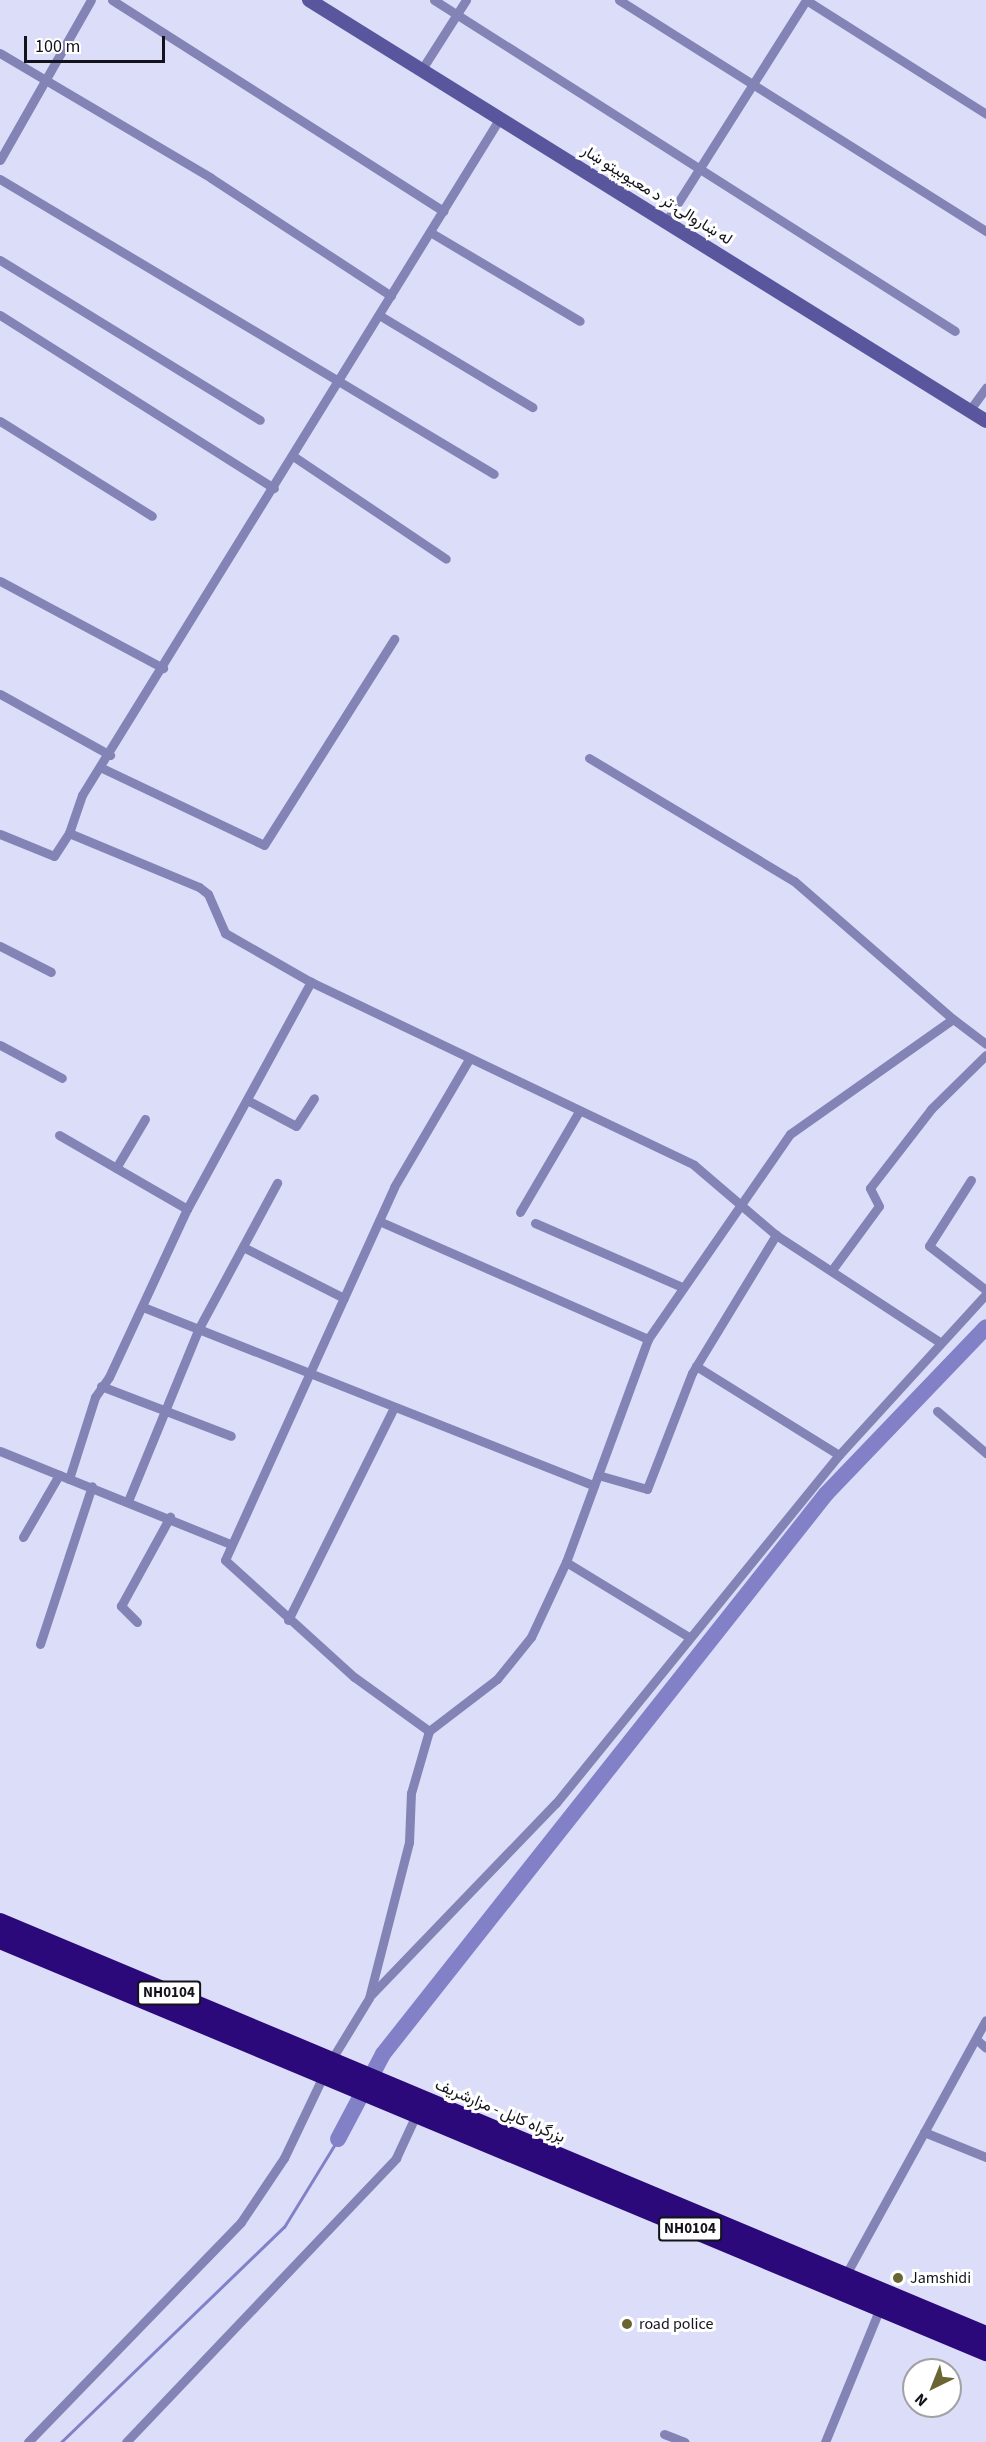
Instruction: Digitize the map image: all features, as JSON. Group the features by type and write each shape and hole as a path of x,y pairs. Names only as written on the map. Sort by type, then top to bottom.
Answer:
{"highway":[{"name":"بزرگراه کابل - مزارشریف","path":"0,1922 330,2071"},
{"name":"بزرگراه کابل - مزارشریف","path":"0,1940 330,2071 841,2283 880,2308 986,2352"},
{"name":"بزرگراه کابل - مزارشریف","path":"398,2099 416,2115 841,2283 986,2336"}],"street":[{"path":"0,160 44,79 92,0"},
{"path":"112,0 443,211"},
{"name":"له ښاروالۍ تر د معیوبیتو ښار","path":"309,0 667,220 986,421"},
{"path":"434,0 955,332"},
{"path":"422,69 466,0"},
{"path":"619,0 986,231"},
{"path":"667,220 806,0 986,114"},
{"path":"0,53 211,178 391,296"},
{"path":"0,834 54,856 69,834 71,814 102,768 500,118"},
{"path":"0,179 337,385 494,474"},
{"path":"430,232 580,321"},
{"path":"0,260 260,420"},
{"path":"0,315 274,488"},
{"path":"380,315 532,407"},
{"path":"969,411 986,388"},
{"path":"0,421 152,516"},
{"path":"293,456 447,559"},
{"path":"0,581 163,668"},
{"path":"102,768 264,845 394,639"},
{"path":"0,694 110,755"},
{"path":"589,758 794,881 953,1019 986,1044"},
{"path":"69,834 199,887 208,894 225,933 311,982 578,1113 694,1165 776,1235 941,1343"},
{"path":"0,946 51,972"},
{"path":"69,1479 101,1386 143,1307 187,1209 311,982"},
{"path":"28,2442 241,2222 284,2158 369,1998 408,1842 411,1793 429,1731 497,1679 531,1637 566,1562 648,1338 739,1204 790,1134 953,1019"},
{"path":"0,1045 62,1078"},
{"path":"832,1270 879,1206 870,1188 931,1109 986,1055"},
{"path":"429,1731 288,1620 226,1562 230,1544 379,1221 470,1059"},
{"path":"246,1100 296,1126 314,1098"},
{"path":"520,1212 578,1113"},
{"path":"116,1168 145,1119"},
{"path":"59,1135 187,1209"},
{"path":"369,1998 556,1803 839,1455 986,1292 929,1246 972,1180"},
{"path":"128,1501 199,1328 277,1183"},
{"path":"379,1221 648,1338"},
{"path":"535,1223 682,1287"},
{"path":"598,1475 647,1489 696,1366 776,1235"},
{"path":"243,1247 344,1298"},
{"path":"143,1307 594,1486"},
{"path":"696,1366 839,1455"},
{"path":"101,1386 231,1436"},
{"path":"288,1620 394,1407"},
{"path":"937,1411 986,1453"},
{"path":"0,1451 170,1517 230,1544"},
{"path":"23,1537 59,1475"},
{"path":"40,1644 92,1486"},
{"path":"137,1622 121,1606 170,1517"},
{"path":"566,1562 689,1637"},
{"path":"841,2283 986,2020"},
{"path":"976,2039 986,2048"},
{"path":"126,2442 396,2158 416,2115"},
{"path":"924,2132 986,2157"},
{"path":"825,2442 880,2308"},
{"path":"664,2434 685,2442"}],"waterway":[{"path":"338,2139 383,2054 826,1494 986,1327"},
{"path":"61,2442 284,2227 338,2139"}],"place":[{"name":"Jamshidi","path":"898,2278"},
{"name":"road police","path":"627,2324"}]}
